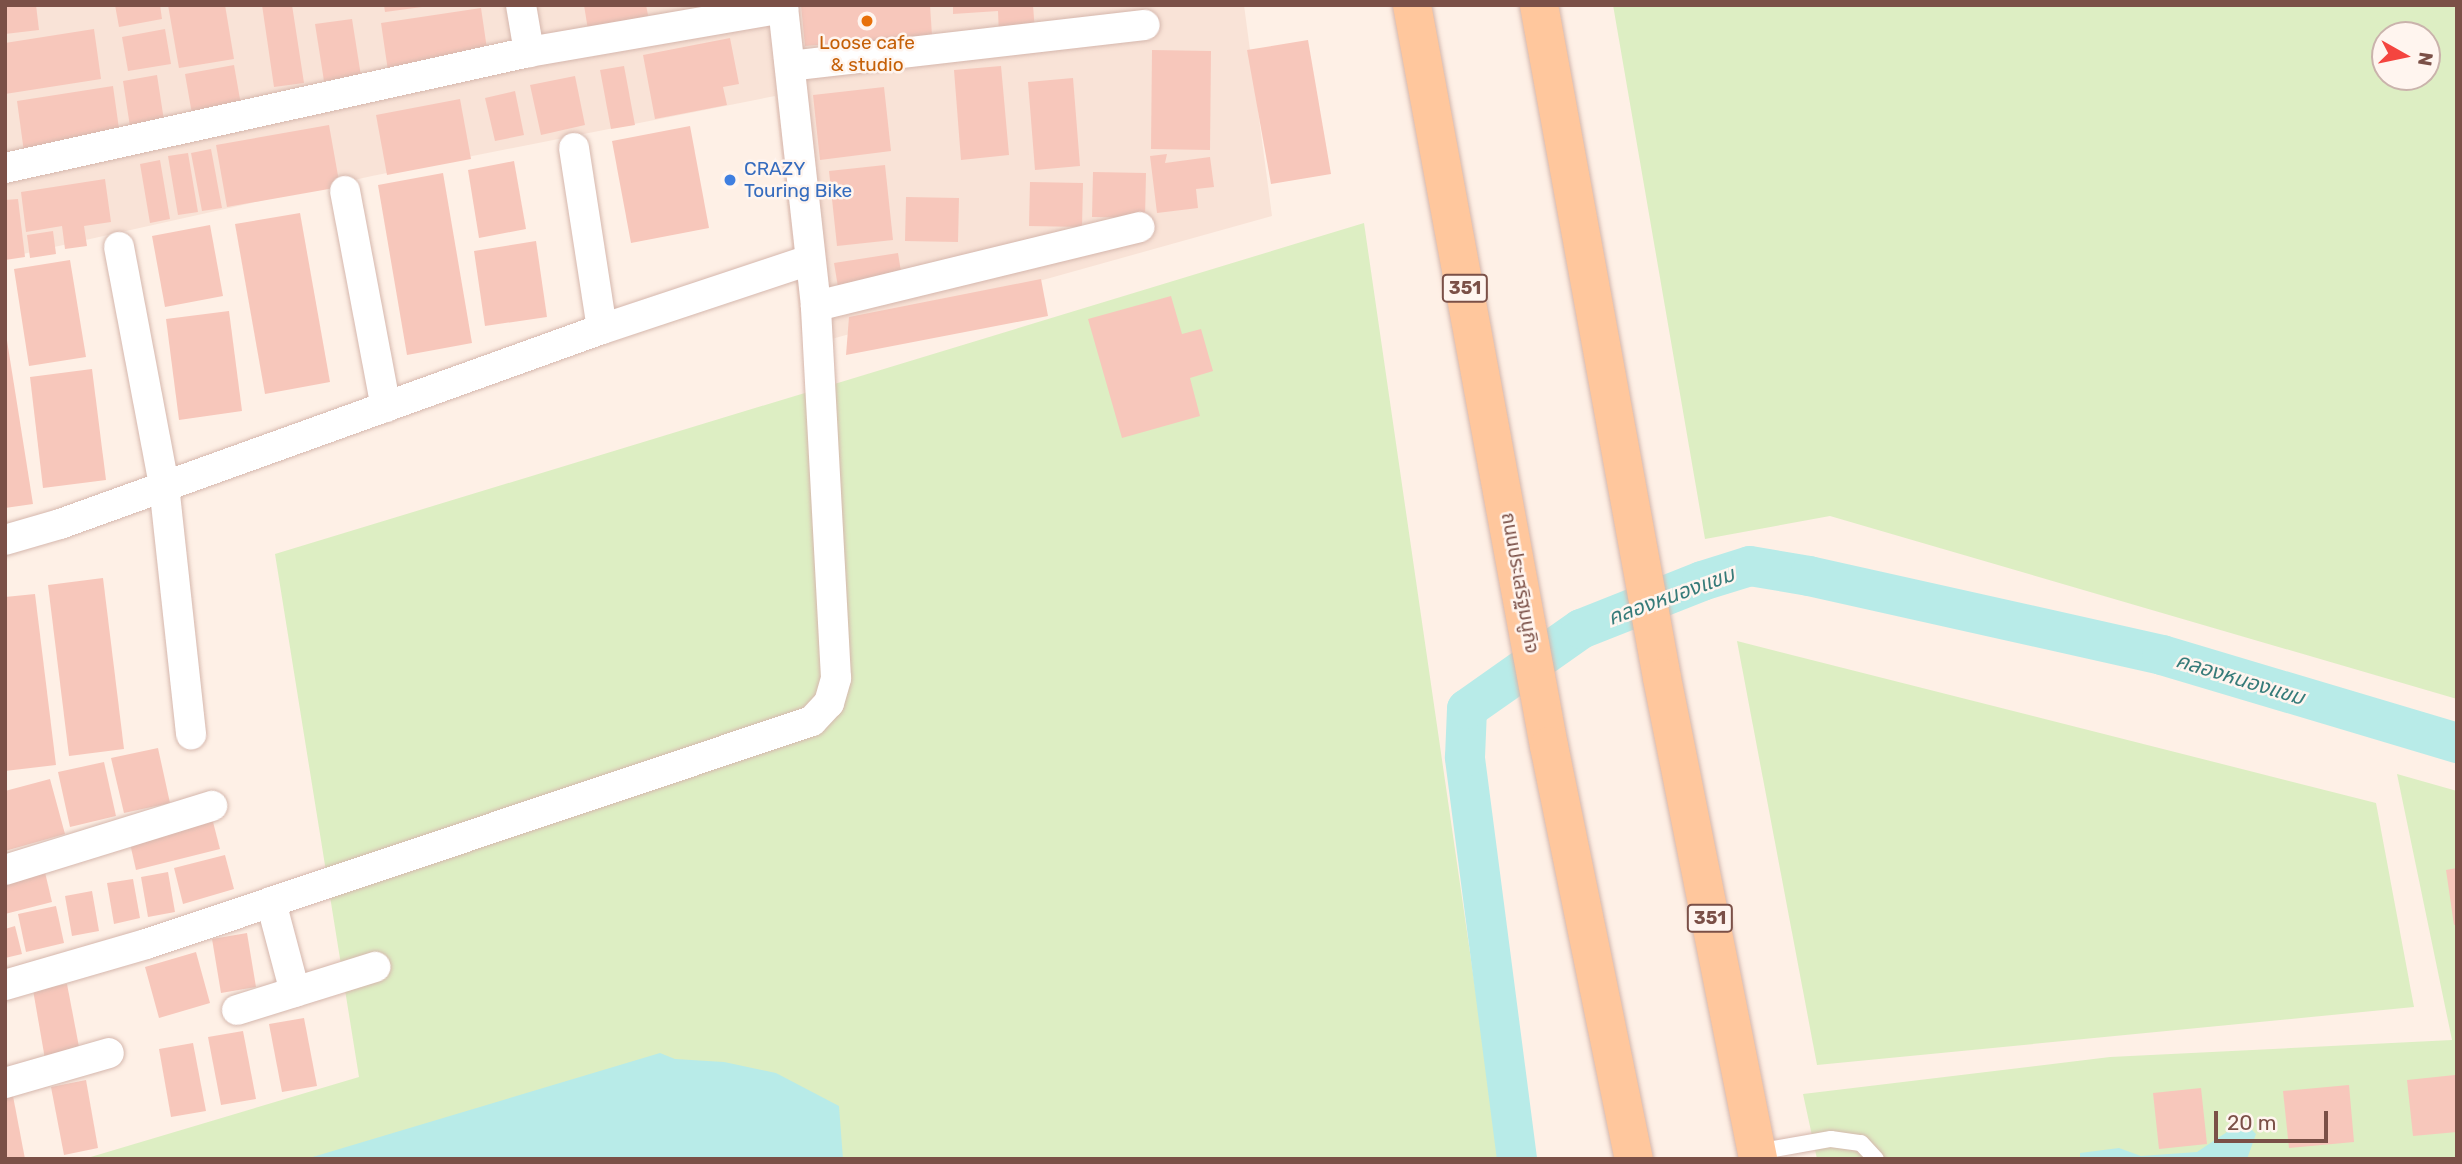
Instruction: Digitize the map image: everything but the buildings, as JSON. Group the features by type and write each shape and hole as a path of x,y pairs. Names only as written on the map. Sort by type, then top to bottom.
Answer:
{"main road":[{"name":"ถนนประเสริฐมนูกิจ","path":"1412,5 1549,746 1634,1159"},
{"name":"351","path":"1539,5 1662,678 1757,1155"}],"street":[{"path":"521,5 529,52"},
{"path":"5,168 529,52 783,6 816,306 836,677 829,703 812,721 146,944 5,985"},
{"path":"790,66 1145,25"},
{"path":"574,148 602,329"},
{"path":"345,191 386,407"},
{"path":"816,306 1140,227"},
{"path":"120,247 164,485 191,736"},
{"path":"5,540 60,524 602,329 809,260"},
{"path":"5,870 212,806"},
{"path":"271,902 295,992"},
{"path":"237,1010 375,967"},
{"path":"6,1082 109,1053"}],"lane":[{"path":"1757,1155 1831,1139 1861,1143 1876,1159"}],"shaded area":[{"path":"5,5 1244,5 1272,216 803,347 775,96 372,176 5,258"}],"green space":[{"path":"1613,5 2457,5 2457,699 1830,516 1705,539"},
{"path":"1364,223 1500,1159 84,1159 359,1077 275,554"},
{"path":"1737,641 2376,803 2414,1007 1817,1065"},
{"path":"2397,774 2457,791 2457,1159 1817,1159 1803,1094 2110,1057 2452,1040"}],"water":[{"path":"660,1053 675,1059 724,1062 776,1073 839,1106 843,1159 306,1159"},
{"path":"2236,1126 2248,1126 2256,1134 2247,1159 2080,1159 2080,1153 2119,1148 2141,1156 2197,1152"}],"waterway":[{"name":"คลองหนองแขม","path":"1517,1159 1465,757 1467,709 1581,629 1702,581 1750,566 1809,576 2162,655 2457,743"}],"place":[{"name":"Loose cafe & studio","path":"867,21"},
{"name":"CRAZY Touring Bike","path":"730,180"}]}
